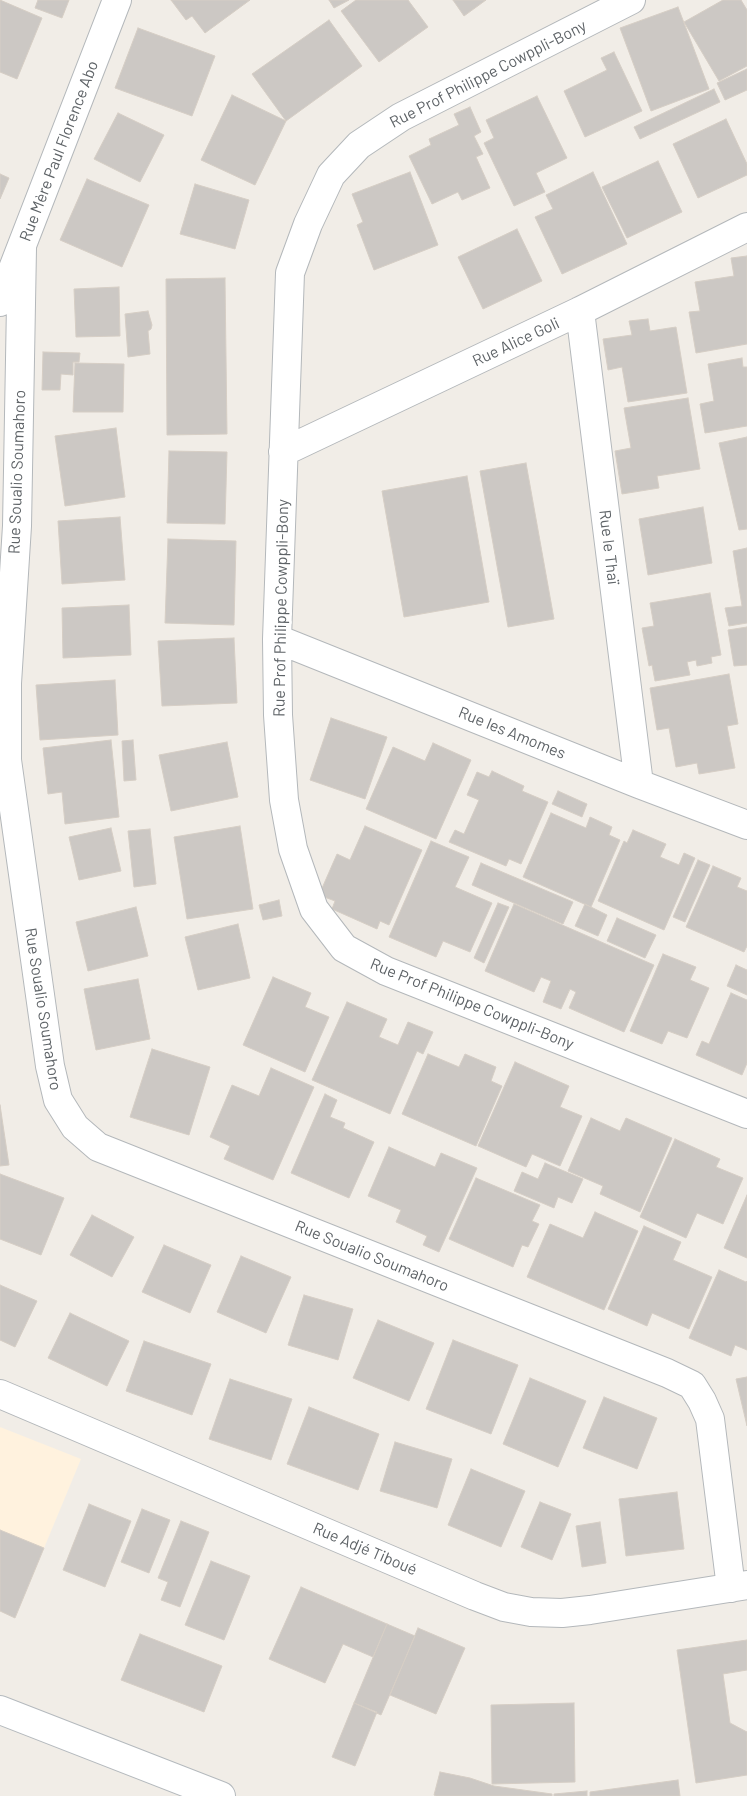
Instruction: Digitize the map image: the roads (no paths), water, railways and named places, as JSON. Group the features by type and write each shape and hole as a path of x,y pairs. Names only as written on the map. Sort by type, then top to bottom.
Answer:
{"street":[{"name":"Rue Mère Paul Florence Abo","path":"0,302 117,0"},
{"name":"Rue Prof Philippe Cowppli-Bony","path":"631,0 401,117 359,145 331,176 308,224 290,273 277,639 278,716 284,800 293,849 314,909 344,948 386,971 747,1114"},
{"name":"Rue Alice Goli","path":"283,452 580,311 747,227"},
{"name":"Rue Soualio Soumahoro","path":"22,248 17,526 7,684 7,760 50,1066 58,1100 74,1127 98,1148 667,1373 692,1385 710,1419 739,1586"},
{"name":"Rue le Thaï","path":"580,311 639,784"},
{"name":"Rue les Amomes","path":"277,639 639,784 747,825"},
{"name":"Rue Adjé Tiboué","path":"0,1394 474,1596 504,1607 531,1612 562,1613 739,1586"},
{"path":"0,1710 221,1796"}]}
